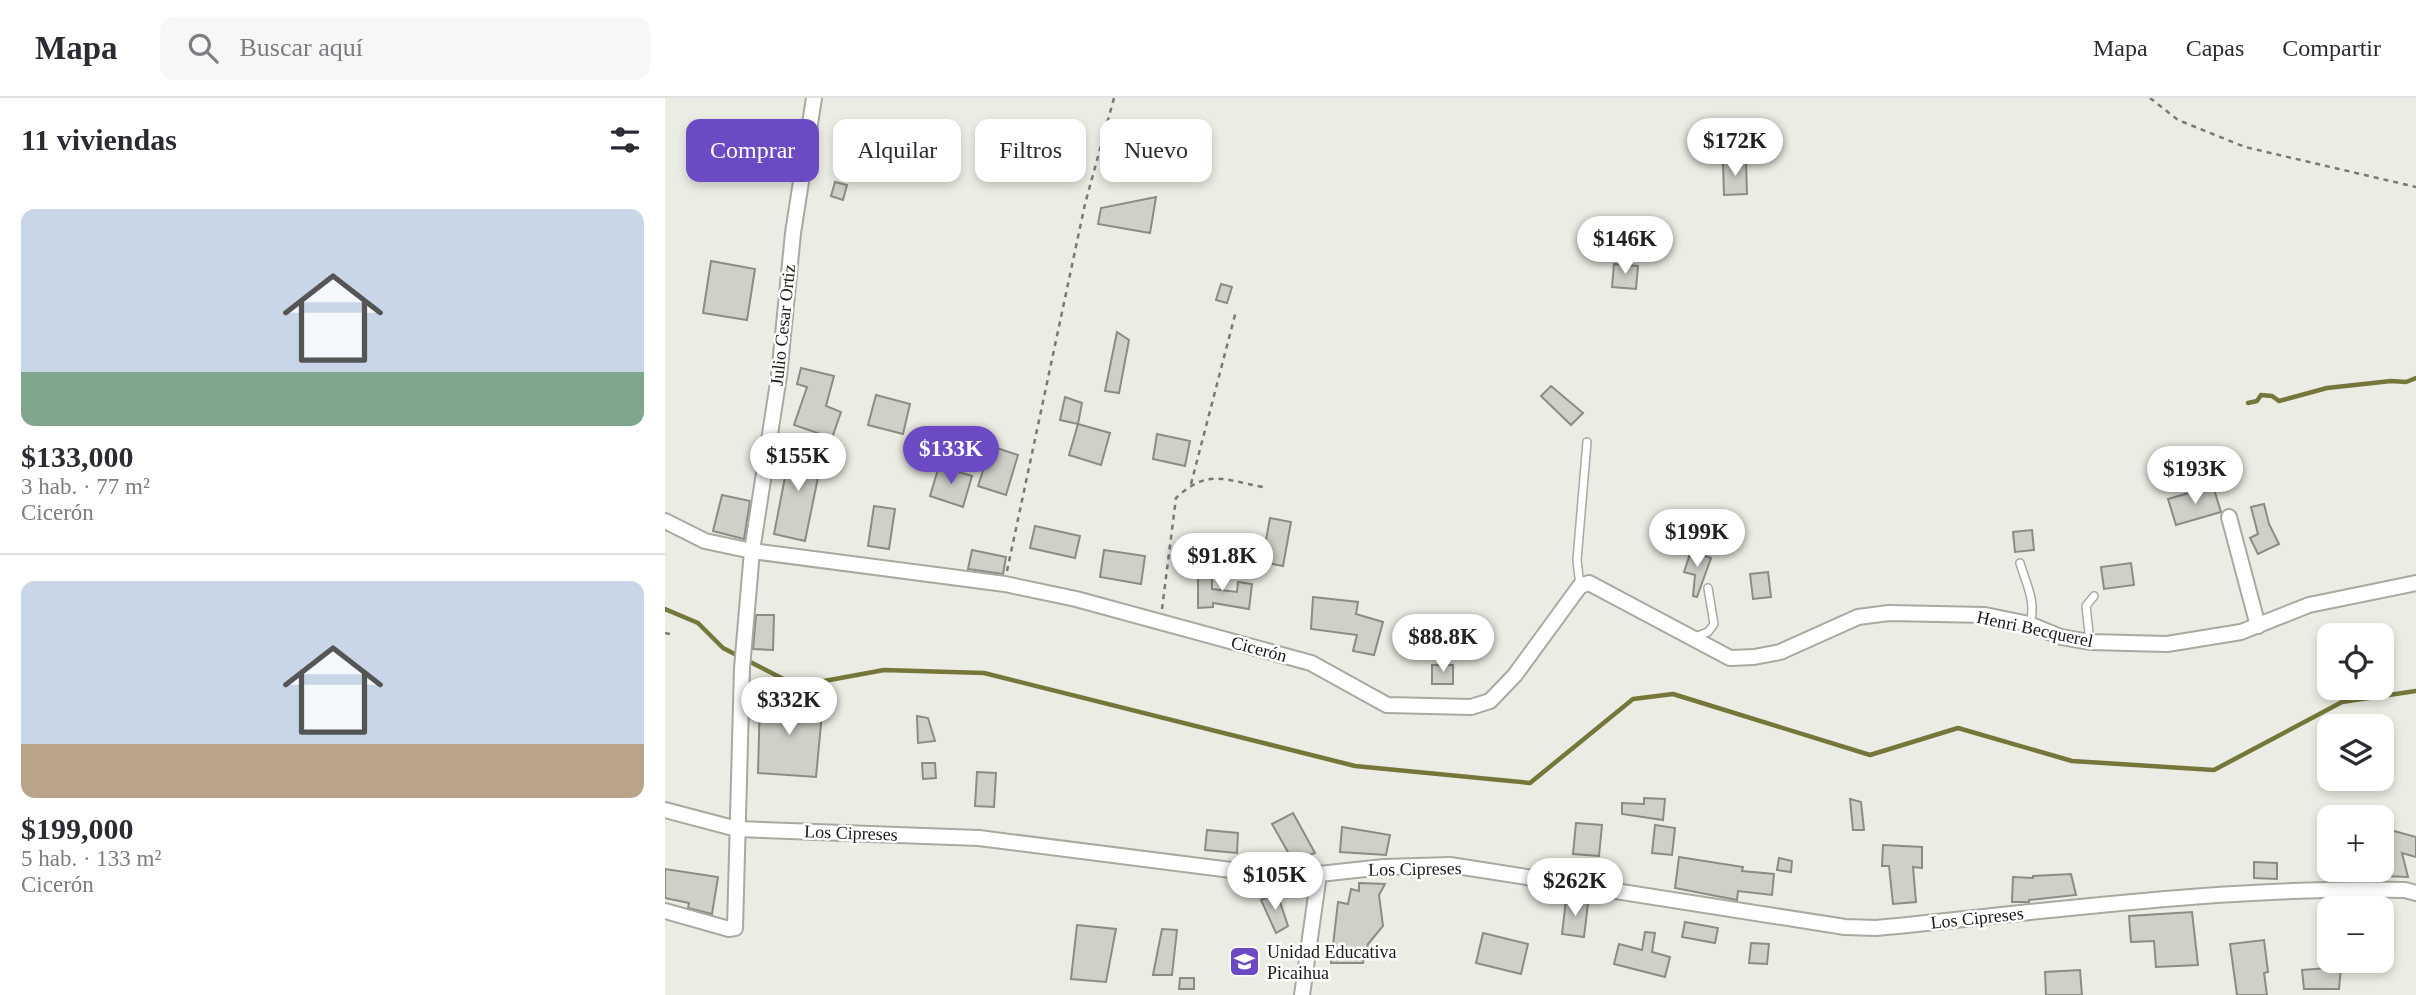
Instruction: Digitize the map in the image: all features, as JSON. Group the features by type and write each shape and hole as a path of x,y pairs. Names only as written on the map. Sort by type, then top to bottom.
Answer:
{"street":[{"name":"Julio Cesar Ortiz","path":"737,829 743,644 752,551 779,376 793,233 814,98"},
{"path":"2229,517 2258,625"},
{"name":"Cicerón","path":"665,522 705,541 752,551 1005,584 1076,599 1311,663 1387,705 1471,707 1490,701 1515,675 1580,586"},
{"path":"1580,586 1588,583 1691,637"},
{"name":"Henri Becquerel","path":"1691,637 1730,658 1754,657 1780,652 1859,617 1889,613 1985,615 2029,624 2061,637 2089,642 2167,644 2241,632 2309,605 2416,583"},
{"name":"Los Cipreses","path":"665,810 737,829 979,838 1239,871 1319,874 1384,867 1450,865 1806,921 1876,928 2181,897 2327,888 2405,890 2416,893"},
{"path":"665,912 729,929 735,928 737,829"},
{"path":"1302,995 1319,874"}],"lane":[{"path":"1580,586 1577,560 1587,442"},
{"path":"2020,563 2032,604 2033,616 2029,624"},
{"path":"1691,637 1709,632 1714,624 1708,587"},
{"path":"2089,642 2086,606 2094,596"}],"path":[{"path":"1005,584 1085,204 1114,98"},
{"path":"2150,98 2178,120 2245,147 2416,187"},
{"path":"1191,484 1236,311"},
{"path":"1160,622 1176,498 1191,484 1216,477 1263,486"},
{"path":"665,633 670,634"}],"building":[{"path":"1750,122 1750,142 1730,142 1730,123"},
{"path":"1723,162 1746,162 1747,194 1724,195"},
{"path":"835,182 847,185 843,200 831,196"},
{"path":"1156,197 1150,233 1098,224 1101,208"},
{"path":"711,261 755,269 747,320 703,313"},
{"path":"1614,264 1638,266 1636,289 1612,287"},
{"path":"1221,284 1232,287 1227,303 1216,300"},
{"path":"1117,332 1129,340 1119,393 1105,391"},
{"path":"801,368 834,376 826,406 841,412 832,438 794,425 807,387 797,384"},
{"path":"1551,386 1583,413 1571,425 1541,396"},
{"path":"876,395 910,404 903,434 868,425"},
{"path":"1065,397 1082,403 1078,424 1060,420"},
{"path":"1078,424 1110,433 1101,465 1069,455"},
{"path":"1157,434 1190,441 1185,466 1153,459"},
{"path":"791,446 823,453 805,541 774,534"},
{"path":"991,446 1018,455 1006,495 978,486"},
{"path":"939,466 972,476 963,507 930,496"},
{"path":"2213,486 2221,512 2176,525 2168,499"},
{"path":"722,495 750,501 744,539 713,531"},
{"path":"2264,504 2269,524 2279,544 2258,554 2250,538 2258,534 2251,507"},
{"path":"874,506 895,509 889,549 868,546"},
{"path":"1270,518 1291,522 1283,566 1262,562"},
{"path":"1035,526 1080,536 1075,558 1030,548"},
{"path":"2032,530 2034,550 2015,552 2013,532"},
{"path":"972,550 1006,557 1003,574 968,569"},
{"path":"1104,550 1145,556 1141,584 1100,577"},
{"path":"1691,551 1711,558 1697,597 1693,596 1695,575 1684,572"},
{"path":"2131,563 2134,585 2104,589 2101,567"},
{"path":"1212,570 1212,589 1237,592 1238,582 1252,584 1249,609 1213,603 1213,607 1198,608 1198,572"},
{"path":"1768,572 1771,597 1753,599 1750,574"},
{"path":"1313,597 1358,602 1356,614 1383,622 1374,655 1353,651 1357,635 1311,629"},
{"path":"756,615 774,615 773,650 753,649"},
{"path":"1432,665 1453,665 1453,684 1432,684"},
{"path":"760,699 823,703 816,777 758,773"},
{"path":"917,716 928,718 935,741 918,743"},
{"path":"922,763 935,763 936,778 923,779"},
{"path":"977,772 996,773 994,807 975,806"},
{"path":"1644,798 1665,799 1663,820 1622,814 1622,803 1644,804"},
{"path":"1850,799 1861,802 1864,830 1853,830"},
{"path":"1293,813 1315,853 1293,861 1272,824"},
{"path":"1576,823 1602,825 1599,856 1573,854"},
{"path":"1655,825 1675,828 1672,855 1652,853"},
{"path":"1342,827 1390,835 1386,855 1340,852"},
{"path":"1207,830 1238,833 1237,853 1205,850"},
{"path":"2394,831 2416,837 2416,857 2402,853 2408,877 2394,876"},
{"path":"1883,845 1922,847 1922,868 1913,867 1916,902 1893,904 1889,866 1882,866"},
{"path":"1679,857 1743,867 1742,871 1774,874 1772,895 1738,891 1737,900 1675,888"},
{"path":"1779,858 1792,861 1791,872 1777,870"},
{"path":"2254,862 2277,863 2277,879 2254,878"},
{"path":"665,869 718,877 712,914 688,908 689,903 665,898"},
{"path":"2071,874 2076,895 2012,902 2013,877"},
{"path":"1359,883 1385,884 1379,895 1383,926 1368,944 1363,963 1331,963 1338,902 1348,904 1351,889 1359,891"},
{"path":"1277,893 1288,926 1276,933 1261,900"},
{"path":"1566,900 1588,903 1584,937 1562,934"},
{"path":"2192,912 2198,965 2156,967 2154,941 2131,942 2129,916"},
{"path":"1685,922 1718,928 1715,943 1682,937"},
{"path":"1077,925 1116,929 1106,982 1071,979"},
{"path":"1162,929 1177,930 1172,975 1153,975"},
{"path":"1645,932 1655,933 1652,952 1670,957 1665,977 1614,964 1619,944 1642,950"},
{"path":"1483,933 1528,944 1521,974 1476,963"},
{"path":"2264,940 2268,972 2264,973 2267,995 2237,995 2230,944"},
{"path":"1751,943 1769,944 1767,964 1749,963"},
{"path":"2317,969 2317,973 2340,973 2339,989 2304,989 2302,970"},
{"path":"2080,970 2082,995 2046,995 2045,972"},
{"path":"1180,978 1194,978 1194,989 1179,989"}],"waterway":[{"path":"2248,403 2257,401 2261,395 2272,396 2279,401 2327,388 2391,381 2406,382 2416,378"},
{"path":"665,609 698,623 723,648 797,686 884,670 984,673 1355,766 1530,783 1633,699 1673,694 1870,755 1958,728 2072,761 2214,770 2342,702 2416,691"}],"place":[{"name":"Unidad Educativa Picaihua","path":"1244,962"}]}
